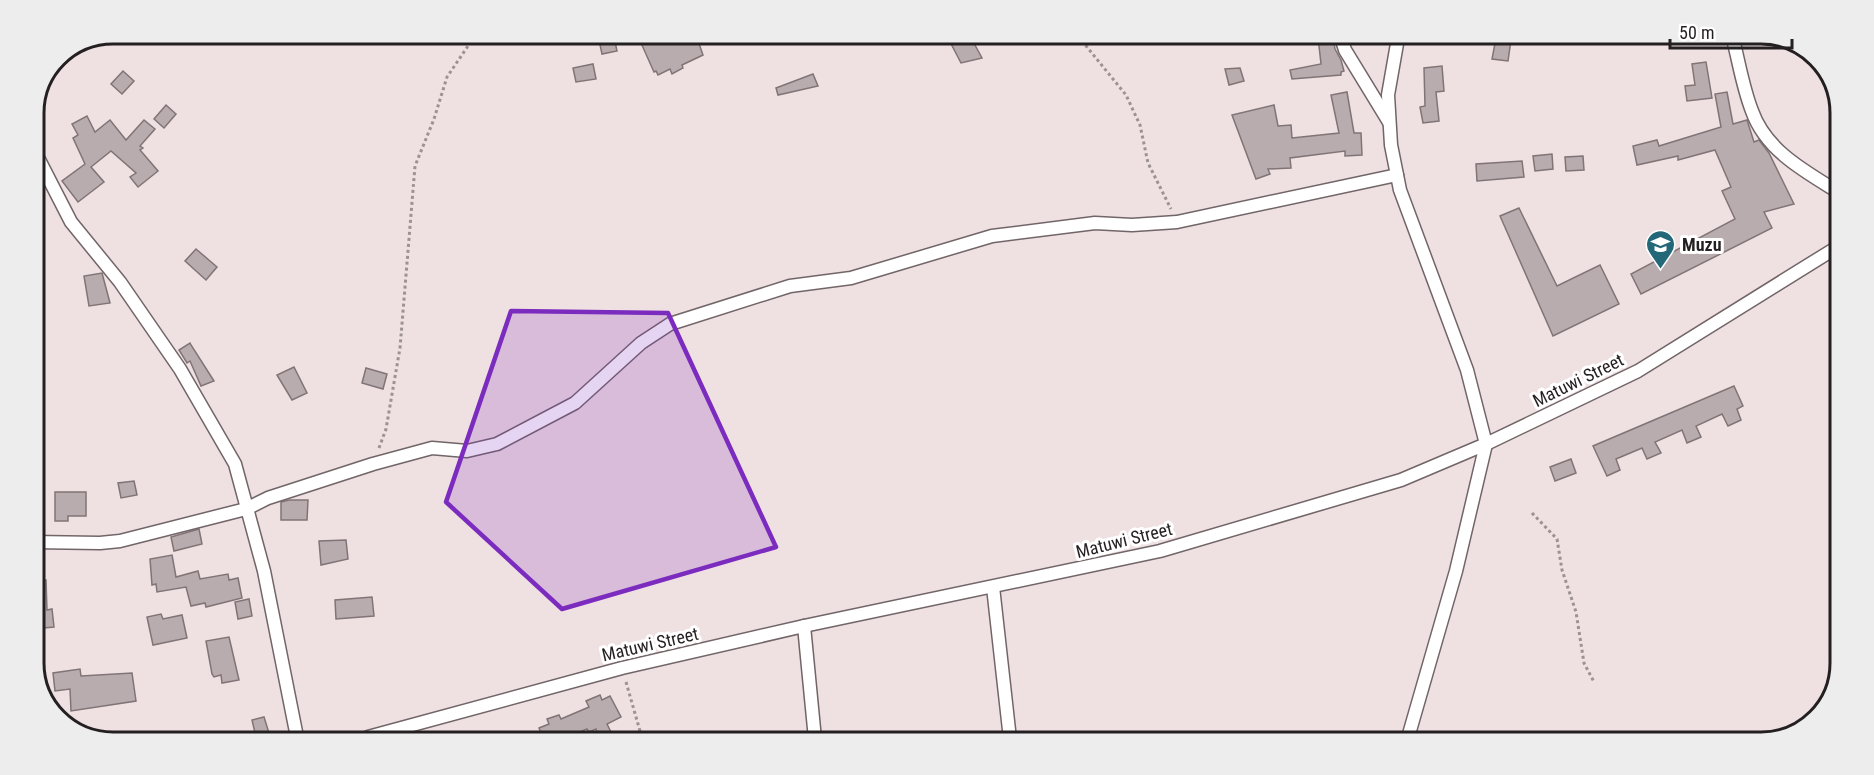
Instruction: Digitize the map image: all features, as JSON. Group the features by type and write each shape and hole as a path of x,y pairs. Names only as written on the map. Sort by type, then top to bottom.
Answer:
{"street":[{"path":"1343,44 1390,124"},
{"path":"1397,44 1388,95 1397,175 1467,370 1486,444 1456,571 1410,732"},
{"path":"1734,44 1750,106 1761,129 1776,148 1802,170 1830,186"},
{"path":"44,169 71,222 120,282 180,369 235,464 264,571 296,732"},
{"path":"44,542 120,541 246,509 268,498 373,464 432,448 467,451 497,444 575,403 641,343 669,324 790,286 851,278 992,236 1095,224 1132,225 1177,222 1397,175"},
{"name":"Matuwi Street","path":"386,732 622,668 804,626 1160,551 1308,510 1401,480 1486,444 1638,371 1830,252"},
{"path":"993,588 1009,732"},
{"path":"804,626 814,732"}],"path":[{"path":"373,464 386,429 400,348 415,166 434,119 447,77 469,44"},
{"path":"1085,44 1126,94 1140,125 1148,164 1177,222"},
{"path":"1532,513 1557,539 1562,570 1576,612 1584,663 1594,682"},
{"path":"622,668 640,732"}],"highlighted area":[{"path":"511,311 668,313 776,547 562,609 446,502"}],"building":[{"path":"600,44 616,44 617,51 602,54"},
{"path":"641,44 699,44 703,55 682,65 683,68 672,74 670,69 658,75 656,71 654,72"},
{"path":"951,44 974,44 982,58 961,63"},
{"path":"1319,44 1334,44 1344,71 1341,75 1292,79 1290,70 1321,64"},
{"path":"1495,44 1510,44 1508,61 1492,59"},
{"path":"1706,62 1712,98 1687,101 1685,86 1695,85 1692,64"},
{"path":"593,64 596,79 576,82 573,68"},
{"path":"1442,66 1444,91 1436,92 1439,121 1423,123 1420,107 1425,106 1424,68"},
{"path":"1240,68 1244,81 1229,85 1225,69"},
{"path":"123,71 134,81 122,94 111,84"},
{"path":"813,74 818,86 778,95 776,88"},
{"path":"1347,92 1354,133 1361,133 1362,155 1345,156 1345,151 1290,158 1291,168 1268,169 1270,174 1256,179 1232,115 1274,105 1278,126 1291,125 1292,138 1339,133 1331,95"},
{"path":"1727,92 1733,124 1747,120 1754,142 1759,140 1769,153 1794,204 1764,212 1772,228 1641,294 1631,274 1735,219 1722,191 1731,187 1715,150 1678,160 1678,156 1637,165 1633,146 1657,140 1659,146 1721,127 1715,94"},
{"path":"166,105 176,114 164,128 154,119"},
{"path":"87,116 95,132 110,120 126,140 144,120 155,129 140,146 143,148 140,150 158,171 138,187 130,177 136,173 111,151 91,167 104,182 78,202 62,181 85,164 73,138 78,135 72,124"},
{"path":"1552,154 1553,169 1535,171 1533,156"},
{"path":"1583,156 1584,170 1566,171 1565,157"},
{"path":"1522,161 1524,177 1477,181 1476,164"},
{"path":"1519,208 1557,286 1600,265 1619,304 1553,336 1500,216"},
{"path":"196,249 217,267 206,280 185,261"},
{"path":"102,273 110,303 89,306 84,276"},
{"path":"190,343 214,381 201,386 190,361 187,363 179,350"},
{"path":"294,367 307,393 292,400 277,375"},
{"path":"366,368 387,374 383,389 362,383"},
{"path":"1734,386 1743,406 1737,409 1741,420 1728,426 1722,414 1696,426 1701,437 1687,443 1682,430 1655,442 1661,453 1647,459 1642,448 1616,459 1620,470 1607,476 1593,446"},
{"path":"1571,459 1576,473 1555,481 1550,467"},
{"path":"134,481 137,495 121,498 118,483"},
{"path":"55,492 86,492 86,516 68,516 68,521 55,521"},
{"path":"308,500 307,520 281,520 281,502"},
{"path":"199,529 202,544 174,551 171,537"},
{"path":"346,540 348,559 321,565 319,541"},
{"path":"172,555 176,577 198,571 200,579 228,574 229,580 238,578 242,598 206,607 205,603 191,606 186,587 157,592 156,584 152,585 150,559"},
{"path":"44,580 46,580 47,610 52,609 54,627 44,628"},
{"path":"372,597 374,616 336,619 335,600"},
{"path":"249,599 252,616 238,619 235,602"},
{"path":"161,614 163,619 182,615 187,638 153,645 147,617"},
{"path":"229,637 239,680 222,683 221,675 214,677 212,674 206,641"},
{"path":"80,669 81,676 132,673 136,701 71,711 70,689 55,691 53,673"},
{"path":"600,695 602,700 610,696 621,717 607,724 611,732 597,732 596,729 589,732 587,729 580,732 541,732 539,728 549,724 547,719 559,715 561,719 589,707 586,701"},
{"path":"264,717 269,732 255,732 252,720"}],"place":[{"name":"Muzu","path":"1661,270"}]}
